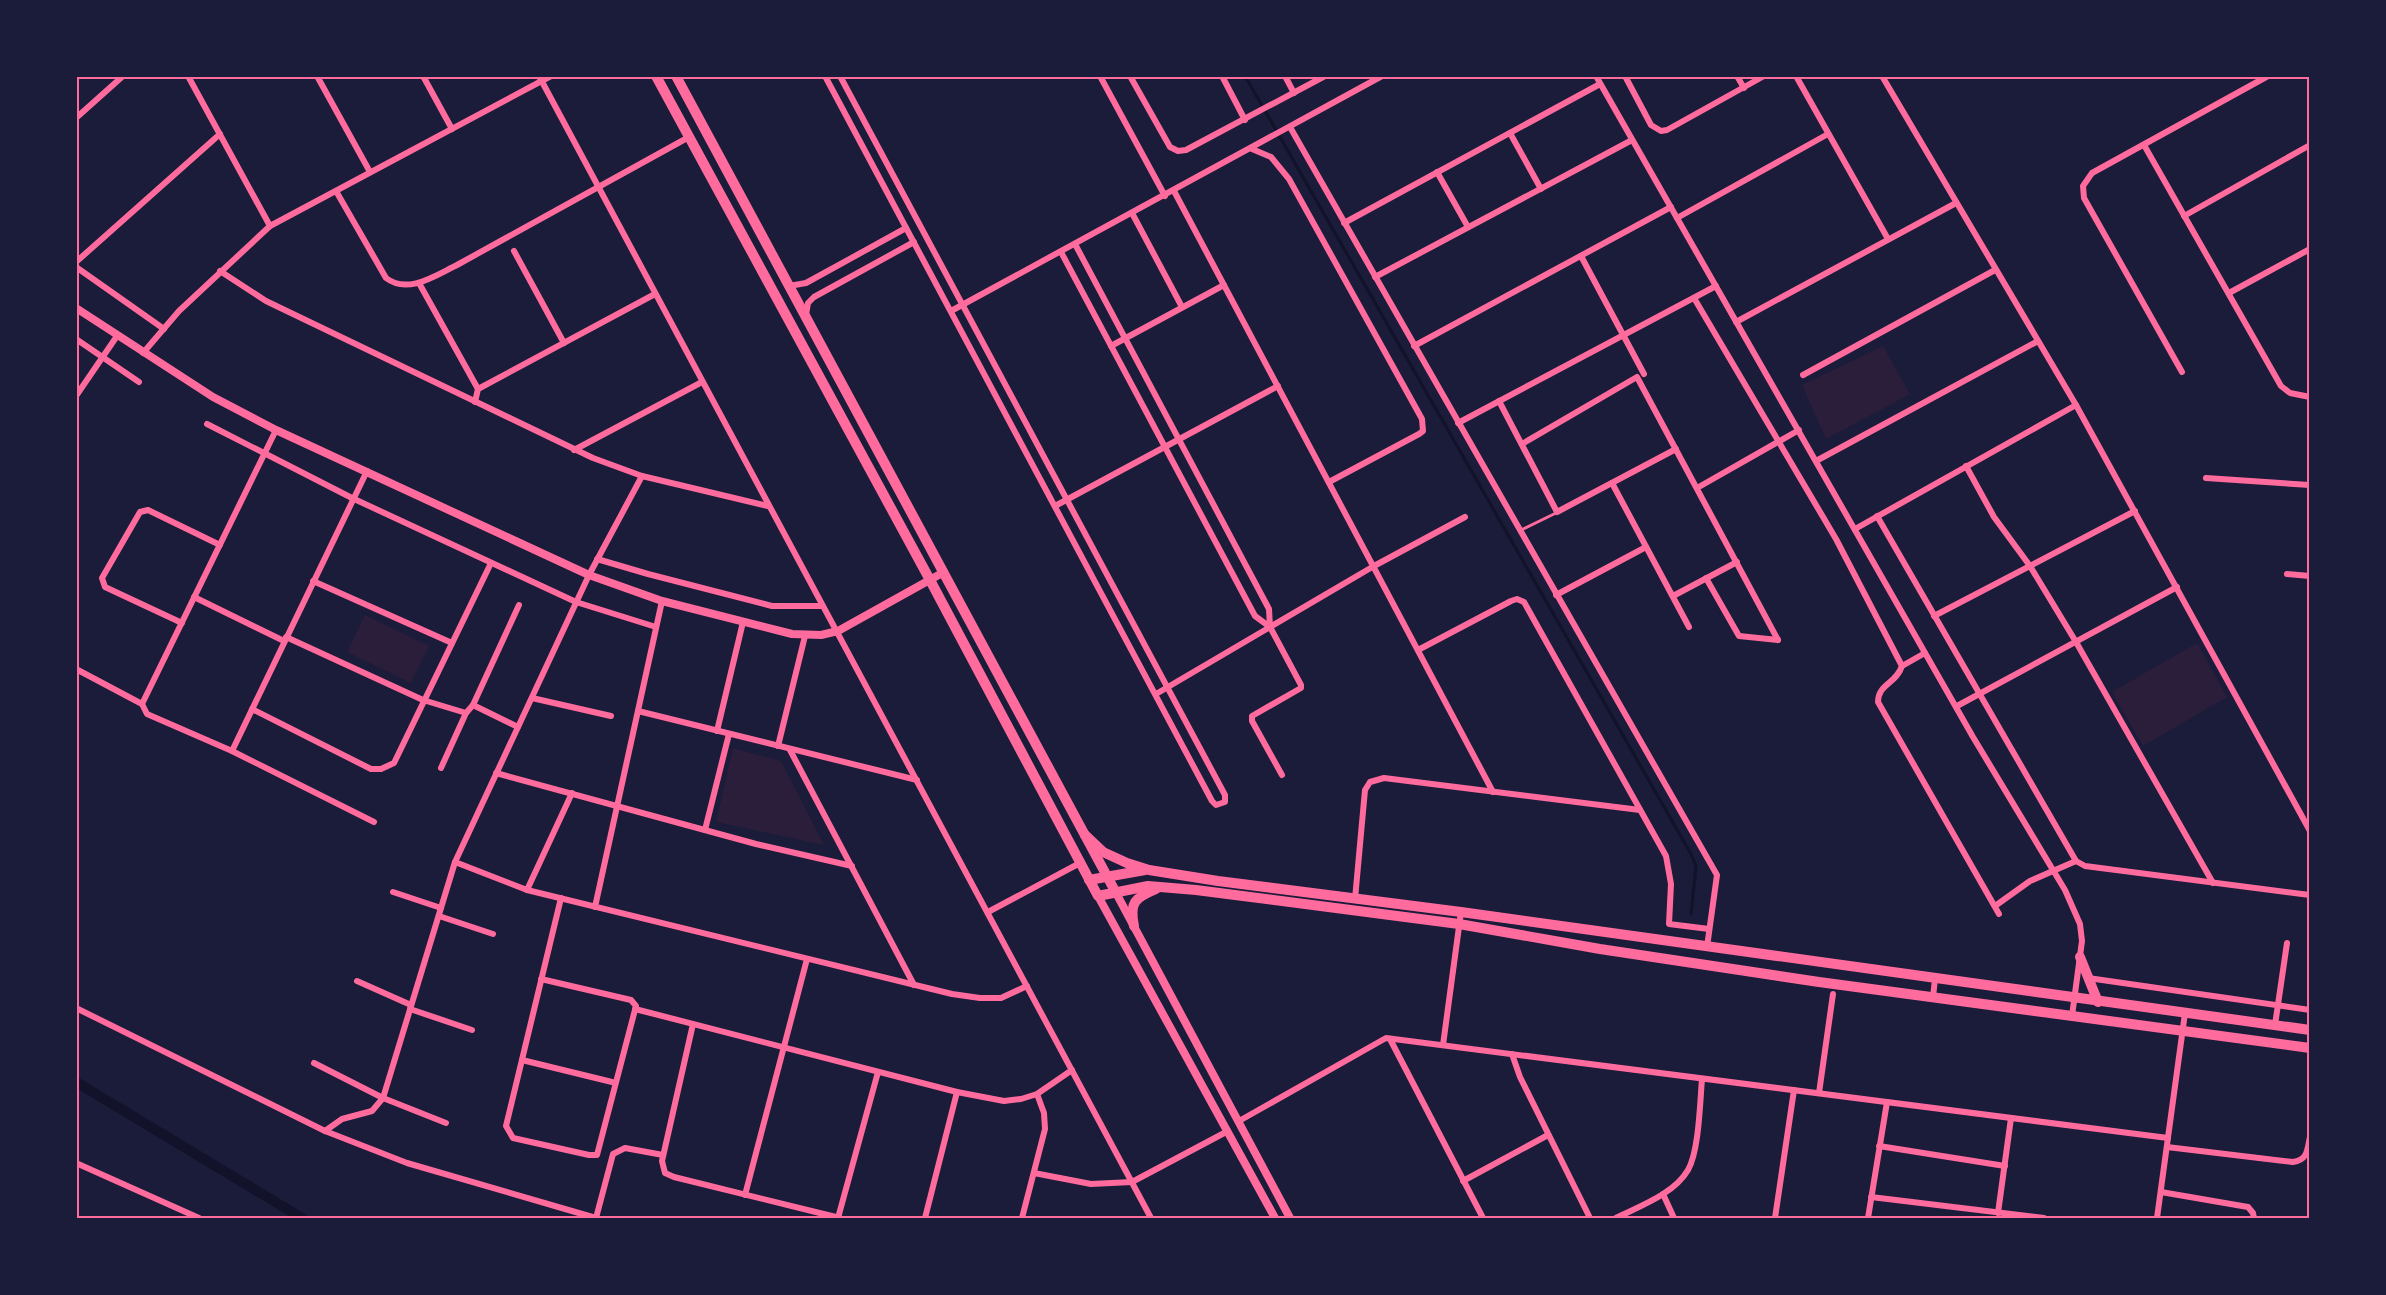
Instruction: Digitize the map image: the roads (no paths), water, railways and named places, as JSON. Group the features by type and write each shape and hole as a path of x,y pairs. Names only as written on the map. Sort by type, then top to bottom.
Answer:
{"highway":[{"path":"656,76 930,580 1098,896 1115,891 1162,886 1459,924 1611,951 2310,1048"},
{"path":"676,76 1115,891"},
{"path":"1085,835 1115,859 1149,870 2310,1030"},
{"path":"1089,880 1149,870"},
{"path":"1134,926 1132,907 1134,902 1142,895 1162,886"},
{"path":"2080,957 2098,1002"}],"main road":[{"path":"1115,891 1290,1218"},
{"path":"1098,896 1275,1218"}],"street":[{"path":"76,118 123,76"},
{"path":"188,76 270,226"},
{"path":"317,76 370,172"},
{"path":"423,76 452,129"},
{"path":"143,353 179,311 220,270 270,226 452,129 540,79 551,76"},
{"path":"825,76 1212,801 1220,805 1225,802 1225,795 840,76"},
{"path":"1100,76 1165,196"},
{"path":"1130,76 1170,147 1178,151 1186,150 1245,120 1325,76"},
{"path":"1222,76 1245,120"},
{"path":"1285,76 1294,93"},
{"path":"951,311 1382,76"},
{"path":"1596,76 1957,706 1973,738 2065,890 2080,924 2082,941 2072,1016"},
{"path":"1625,76 1652,125 1658,130 1667,130 1764,76"},
{"path":"1737,76 1744,88"},
{"path":"1796,76 1888,239"},
{"path":"1882,76 2076,405 2310,831"},
{"path":"2182,372 2084,198 2083,191 2087,178 2092,173 2268,76"},
{"path":"540,79 1151,1218"},
{"path":"1344,223 1600,84"},
{"path":"1290,127 1717,875 1707,947"},
{"path":"1510,133 1541,189"},
{"path":"76,262 220,134"},
{"path":"1677,218 1828,134"},
{"path":"336,191 387,278 392,283 403,285 419,283 457,265 689,136"},
{"path":"1375,277 1632,140"},
{"path":"2144,145 2273,373 2285,390 2310,397"},
{"path":"2184,216 2310,145"},
{"path":"1251,149 1271,157 1289,180 1422,419 1423,431 1419,434 1329,482"},
{"path":"1437,172 1468,227"},
{"path":"1174,191 1493,792"},
{"path":"1736,322 1956,203"},
{"path":"1414,346 1671,207"},
{"path":"1132,213 1182,307"},
{"path":"789,286 806,283 906,228"},
{"path":"806,316 808,303 814,297 914,242"},
{"path":"1075,244 1269,609 1270,627 1300,685 1301,688 1252,716 1252,722 1282,775"},
{"path":"2229,293 2310,249"},
{"path":"514,251 564,344"},
{"path":"1061,252 1255,616 1270,627"},
{"path":"1581,256 1644,374"},
{"path":"76,267 164,329"},
{"path":"220,270 266,301 574,450 642,476 768,506"},
{"path":"1803,375 1995,270"},
{"path":"419,283 478,389 475,402"},
{"path":"1111,346 1224,285"},
{"path":"1458,423 1716,286"},
{"path":"478,389 655,294"},
{"path":"1694,298 1836,538 1902,666"},
{"path":"76,308 213,397 276,430 589,575 662,601 805,636 838,632 944,572"},
{"path":"76,396 117,336"},
{"path":"76,339 139,382"},
{"path":"1816,461 2038,341"},
{"path":"1522,444 1637,377 1778,640 1739,636 1706,578"},
{"path":"574,450 702,382"},
{"path":"1055,506 1278,386"},
{"path":"1499,401 1557,512 1676,449"},
{"path":"1855,529 2076,405"},
{"path":"207,424 352,498 576,602 656,627"},
{"path":"142,704 276,430"},
{"path":"1697,488 1799,430"},
{"path":"1966,466 1994,517 2031,566 2076,642 2212,883"},
{"path":"232,751 367,471"},
{"path":"325,1131 342,1119 372,1111 383,1098 455,862 589,575 642,476"},
{"path":"2206,478 2310,485"},
{"path":"1612,483 1689,627"},
{"path":"182,623 105,587 102,578 143,510 220,545"},
{"path":"1934,616 2135,511"},
{"path":"1876,516 2076,861 2085,866 2310,895"},
{"path":"1156,694 1374,566 1466,517"},
{"path":"1556,595 1646,547"},
{"path":"597,559 772,606 822,606"},
{"path":"1673,596 1737,562"},
{"path":"252,709 371,769 381,769 394,763 491,563"},
{"path":"2287,574 2310,576"},
{"path":"313,581 452,643"},
{"path":"1957,706 2177,587"},
{"path":"194,597 423,700 466,713"},
{"path":"1418,650 1517,598 1524,602 1666,856 1671,884 1669,924 1709,928"},
{"path":"596,907 662,601"},
{"path":"441,768 519,605"},
{"path":"717,731 743,622"},
{"path":"778,746 805,636"},
{"path":"1925,653 1902,666 1899,676 1882,689 1878,702 1999,914"},
{"path":"76,669 142,704 147,714 232,751 374,822"},
{"path":"532,698 610,716"},
{"path":"473,705 518,728"},
{"path":"638,711 917,780"},
{"path":"705,830 729,734"},
{"path":"790,750 914,985"},
{"path":"496,773 705,830 852,866"},
{"path":"1355,899 1365,789 1370,782 1384,778 1640,810"},
{"path":"527,891 572,793"},
{"path":"1995,906 2030,881 2053,869 2076,861"},
{"path":"455,862 527,891 914,985 988,999 1000,998 1027,986"},
{"path":"988,912 1080,863"},
{"path":"393,892 441,908"},
{"path":"542,979 635,1002 636,1009 597,1155 513,1138 507,1131 506,1122 561,898"},
{"path":"1443,1045 1461,912"},
{"path":"439,916 493,934"},
{"path":"2275,1026 2287,943"},
{"path":"745,1195 807,959"},
{"path":"2088,978 2310,1010"},
{"path":"1933,997 1935,979"},
{"path":"357,981 411,1007 472,1030"},
{"path":"1819,1093 1833,994"},
{"path":"76,1008 325,1131 407,1163 596,1218 613,1154 625,1148 663,1155"},
{"path":"636,1009 957,1092 1004,1101 1037,1094 1072,1070"},
{"path":"2157,1218 2185,1013"},
{"path":"693,1024 663,1155 662,1167 665,1173 674,1177 839,1218 878,1072"},
{"path":"1239,1121 1386,1038 1390,1038 2168,1138"},
{"path":"1390,1038 1483,1218"},
{"path":"1512,1054 1520,1077 1590,1218"},
{"path":"522,1060 612,1082"},
{"path":"314,1063 383,1098 446,1123"},
{"path":"1616,1218 1663,1194 1680,1180 1691,1164 1702,1079"},
{"path":"1775,1218 1794,1090"},
{"path":"925,1218 957,1092"},
{"path":"1022,1218 1045,1129 1044,1113 1037,1094"},
{"path":"1868,1218 1887,1102"},
{"path":"1998,1213 2011,1118"},
{"path":"1034,1173 1091,1184 1132,1182 1228,1131"},
{"path":"1463,1181 1548,1135"},
{"path":"2167,1147 2294,1162 2306,1156 2310,1137"},
{"path":"1880,1146 2005,1166"},
{"path":"76,1163 199,1218"},
{"path":"2161,1192 2248,1207 2254,1218"},
{"path":"1663,1194 1674,1218"},
{"path":"1871,1197 2044,1218"},
{"path":"1961,1218 1962,1208"}],"lane":[{"path":"1520,531 1557,512"}],"waterway":[{"path":"1245,76 1691,854 1696,866 1691,914"},
{"path":"76,1082 302,1218"}]}
